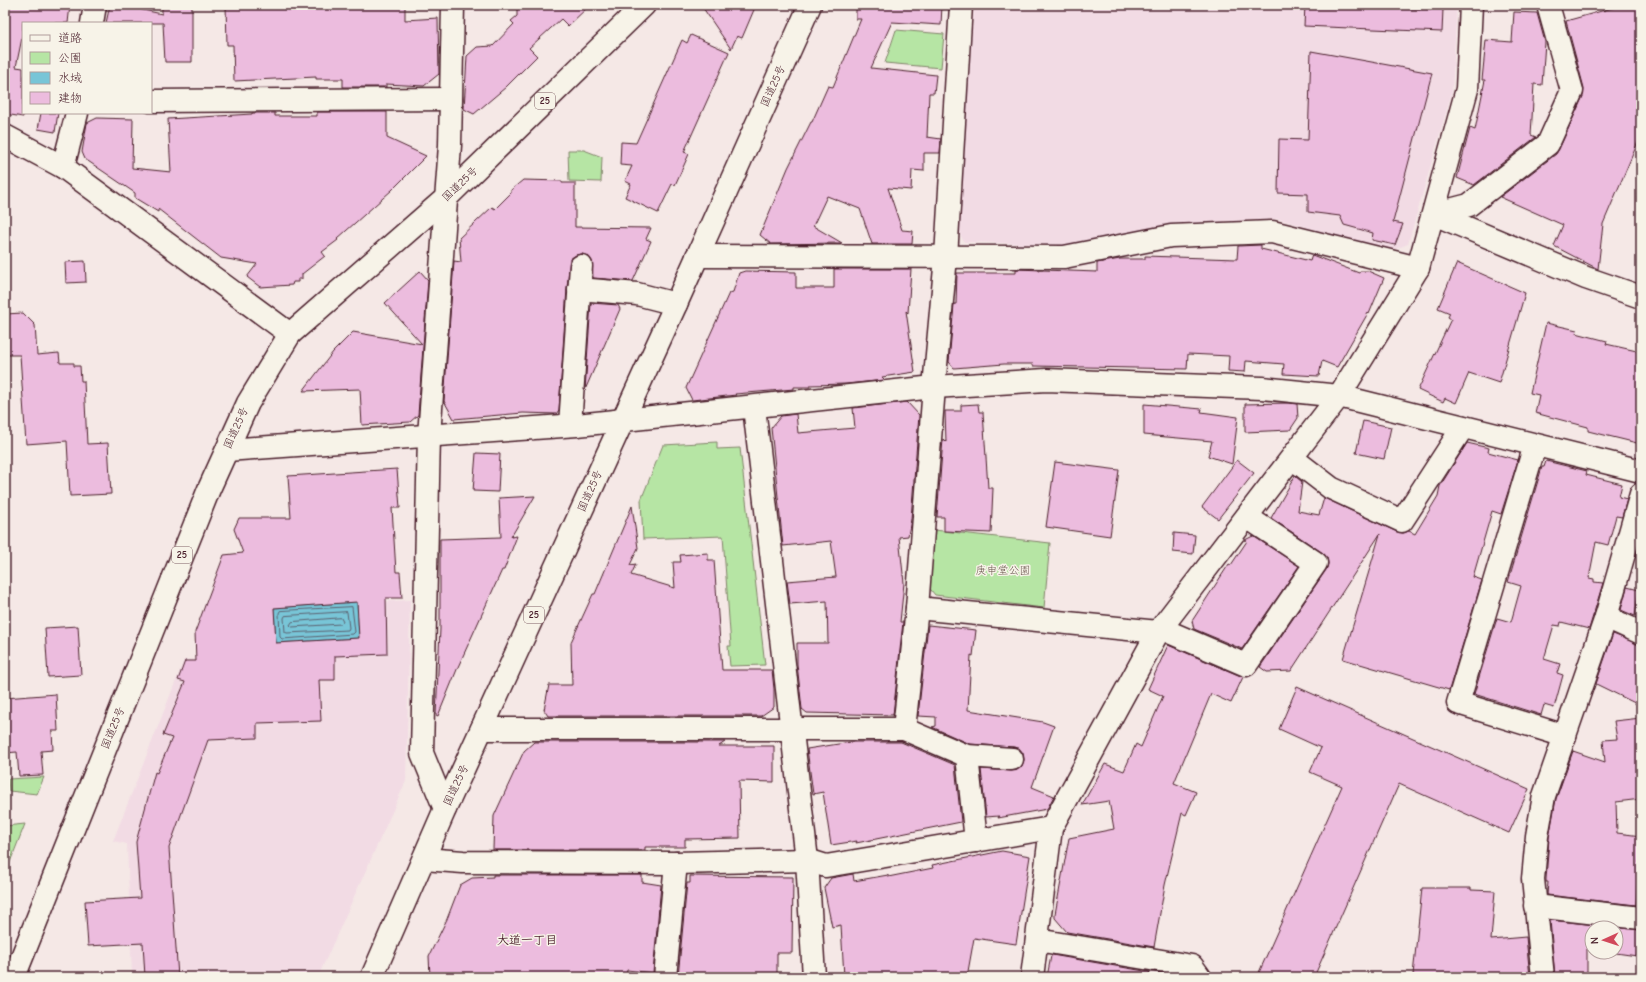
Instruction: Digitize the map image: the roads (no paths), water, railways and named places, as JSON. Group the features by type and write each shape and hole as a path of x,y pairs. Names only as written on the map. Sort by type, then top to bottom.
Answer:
{"main road":[{"path":"92,22 95,5"},
{"path":"445,809 422,753 429,436 446,198 451,99 453,5"},
{"name":"国道25号","path":"14,977 206,497 248,403 290,334 446,198 644,5"},
{"name":"国道25号","path":"372,977 445,809 676,304 810,5"},
{"path":"904,728 917,608 934,387 946,256 962,5"},
{"path":"1032,977 1051,828 1160,631 1339,396 1418,268 1467,89 1471,5"},
{"path":"1434,214 1469,205 1548,144 1572,91 1548,5"},
{"path":"152,101 451,99"},
{"path":"63,167 77,114"},
{"path":"5,136 63,167 290,334"},
{"path":"1434,214 1586,278 1641,297"},
{"path":"697,256 1064,257 1172,236 1272,232 1418,268"},
{"path":"570,425 581,266"},
{"path":"579,288 637,294 676,304"},
{"path":"227,450 570,425 934,387 1046,380 1262,388 1339,396 1641,471"},
{"path":"754,406 807,860 814,977"},
{"path":"1292,458 1332,488 1402,521 1463,427"},
{"path":"1535,445 1458,703 1564,736"},
{"path":"1543,977 1533,879 1537,836 1544,796 1606,617 1641,494"},
{"path":"917,608 1160,631 1246,665 1316,563 1247,517"},
{"path":"1606,617 1641,633"},
{"path":"482,730 904,728 967,756 1012,759"},
{"path":"967,756 976,841"},
{"path":"424,859 463,862 676,863 807,860 826,866 1051,828"},
{"path":"666,977 676,863"},
{"path":"1535,906 1641,918"},
{"path":"1036,940 1192,966 1200,977"}],"water":[{"path":"1351,5 1435,5 1435,9 1351,8"},
{"path":"357,602 359,638 276,643 274,608"}],"district":[{"name":"大道一丁目","path":"527,940"}],"park label":[{"name":"庚申堂公園","path":"1003,570"}]}
